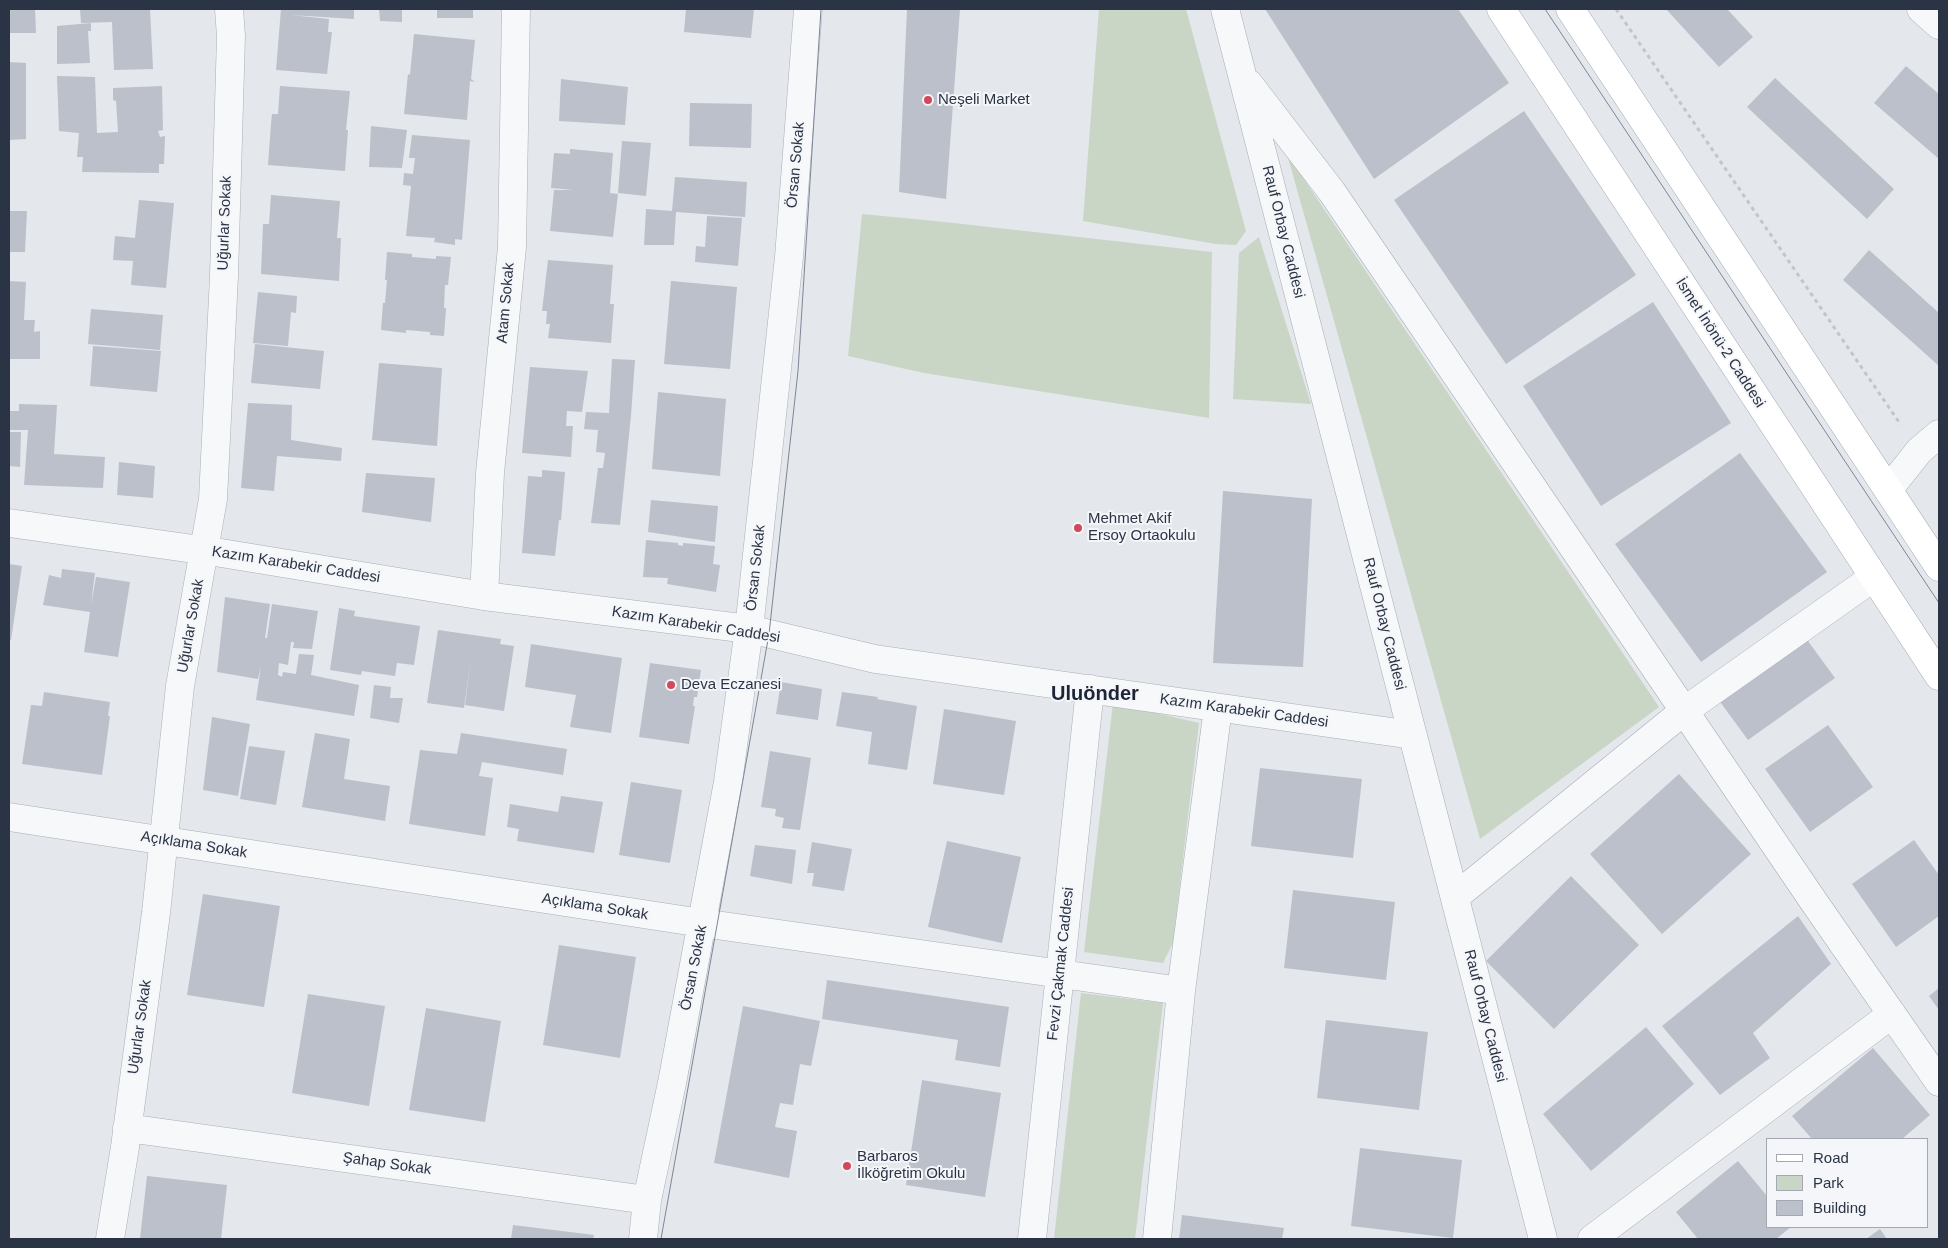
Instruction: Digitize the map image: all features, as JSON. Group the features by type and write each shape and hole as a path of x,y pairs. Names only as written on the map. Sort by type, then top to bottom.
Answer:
{"main road":[{"name":"İsmet İnönü-2 Caddesi","path":"1501,9 1939,676"},
{"path":"1570,9 1939,567"}],"street":[{"name":"Uğurlar Sokak","path":"110,1239 127,1128 164,840 180,686 213,499 223,286 231,36 229,9"},
{"name":"Atam Sokak","path":"484,596 490,473 512,247 516,9"},
{"name":"Örsan Sokak","path":"643,1239 647,1200 672,1083 728,782 749,629 789,257 808,9"},
{"name":"Rauf Orbay Caddesi","path":"1225,9 1543,1239"},
{"path":"1921,9 1939,25"},
{"path":"1242,74 1332,192 1684,711 1939,1082"},
{"path":"1888,490 1929,443"},
{"name":"Kazım Karabekir Caddesi","path":"9,523 204,551 484,596 749,629 875,659 1413,735"},
{"path":"1455,896 1684,711 1874,577"},
{"name":"Fevzi Çakmak Caddesi","path":"1032,1239 1090,689"},
{"path":"1157,1239 1182,991 1218,708"},
{"name":"Açıklama Sokak","path":"9,817 702,923 1182,991"},
{"path":"1592,1239 1892,1014"},
{"name":"Şahap Sokak","path":"127,1128 647,1200"}],"path":[{"path":"1616,9 1929,443"}],"green space":[{"path":"1099,9 1186,9 1246,231 1236,245 1216,244 1083,221"},
{"path":"1287,154 1659,707 1480,839"},
{"path":"862,214 1212,252 1209,418 924,373 848,356"},
{"path":"1259,237 1311,404 1233,399 1239,253"},
{"path":"1113,703 1199,723 1173,943 1163,963 1084,952"},
{"path":"1081,993 1163,1003 1135,1239 1054,1239"}],"building":[{"path":"9,9 35,9 36,33 9,33"},
{"path":"80,9 150,9 153,69 114,70 112,22 81,23"},
{"path":"281,9 354,9 354,19 291,15 329,19 328,32 332,32 327,74 276,70"},
{"path":"379,9 402,9 402,22 380,21"},
{"path":"437,9 473,9 473,18 437,18"},
{"path":"686,9 754,9 751,38 684,32"},
{"name":"Neşeli Market","path":"907,9 960,9 946,199 899,192"},
{"path":"1265,9 1458,9 1509,83 1374,179"},
{"path":"1666,9 1727,9 1753,37 1719,67"},
{"path":"91,23 91,31 88,31 90,63 57,64 57,26"},
{"path":"414,34 475,40 471,79 475,82 470,81 467,120 404,114"},
{"path":"9,62 26,63 26,139 9,140"},
{"path":"1906,66 1939,94 1939,159 1874,103"},
{"path":"57,76 95,77 97,133 118,132 116,101 113,100 113,88 162,86 163,130 158,131 160,137 165,136 164,164 159,164 159,173 82,172 83,157 77,157 79,133 59,131"},
{"path":"1775,78 1894,189 1867,219 1747,107"},
{"path":"561,79 628,87 625,125 559,121"},
{"path":"280,86 350,91 346,130 348,130 345,171 268,165 272,114 278,114"},
{"path":"690,103 752,104 751,148 689,146"},
{"path":"1524,111 1636,275 1506,364 1394,200"},
{"path":"371,126 407,130 402,168 369,167"},
{"path":"412,135 470,140 462,240 455,239 455,245 434,242 435,238 406,236 411,186 403,185 404,173 413,174 415,158 409,158"},
{"path":"622,141 651,143 646,196 618,193"},
{"path":"570,149 613,153 610,193 618,194 613,237 550,231 554,190 573,190 551,188 554,153 570,154"},
{"path":"675,177 747,182 745,217 676,212 674,245 644,245 646,209 672,211"},
{"path":"271,195 340,201 337,238 341,238 339,281 261,274 263,224 269,224"},
{"path":"139,200 174,203 166,288 131,285 133,261 113,260 115,236 135,238"},
{"path":"9,211 27,211 25,252 9,252"},
{"path":"707,216 742,218 738,266 695,262 696,246 705,247"},
{"path":"1869,250 1939,313 1939,366 1843,280"},
{"path":"387,252 412,254 412,257 436,259 436,256 451,257 448,285 445,285 444,336 430,335 430,332 406,330 406,333 381,330 387,280 385,280"},
{"path":"548,260 613,265 610,304 614,304 611,343 548,338 550,324 546,324 547,311 542,311"},
{"path":"9,281 26,282 24,320 35,320 34,332 40,331 40,359 9,359"},
{"path":"671,281 737,287 730,369 664,364"},
{"path":"258,292 297,296 296,313 291,312 288,346 253,343"},
{"path":"1653,302 1731,423 1601,506 1523,386"},
{"path":"91,309 163,315 160,350 88,344"},
{"path":"255,344 324,351 320,389 251,383"},
{"path":"93,346 161,351 157,392 90,386"},
{"path":"612,359 635,360 620,525 591,523 598,468 603,468 605,453 596,452 598,430 584,429 586,412 609,413"},
{"path":"379,363 442,368 437,446 372,440"},
{"path":"530,367 588,371 582,412 567,411 566,426 573,426 571,457 522,453"},
{"path":"658,392 726,399 720,476 652,469"},
{"path":"248,403 292,405 291,440 342,448 341,461 277,456 274,491 241,488"},
{"path":"19,404 57,405 54,454 105,457 103,488 24,485 28,430 9,430 9,411 19,411"},
{"path":"9,432 21,432 20,467 9,466"},
{"path":"1740,453 1827,572 1701,662 1615,544"},
{"path":"119,462 155,466 153,498 117,495"},
{"path":"542,470 565,472 561,520 559,520 555,556 522,553 528,476 542,477"},
{"path":"366,473 435,478 431,522 362,512"},
{"path":"1223,491 1312,499 1303,667 1213,663"},
{"path":"651,500 718,506 715,542 648,532"},
{"path":"646,540 678,543 678,545 683,546 683,543 715,546 713,564 720,565 716,592 667,584 668,578 643,577"},
{"path":"9,564 22,566 11,640 9,639"},
{"path":"62,569 95,573 91,605 96,577 130,582 118,657 84,652 90,612 43,605 49,575 61,578"},
{"path":"225,597 270,604 265,638 267,638 272,604 318,611 312,649 293,648 294,642 291,642 288,665 279,663 278,675 282,677 283,672 296,674 299,654 314,655 311,675 359,685 354,716 256,700 261,666 258,679 217,672"},
{"path":"339,608 355,611 354,616 420,626 414,665 397,663 395,676 362,671 361,675 330,670"},
{"path":"438,630 501,639 500,644 514,646 504,711 465,705 471,658 464,708 427,703"},
{"path":"1805,637 1835,678 1748,740 1718,699"},
{"path":"531,644 622,658 611,733 570,727 576,695 525,687"},
{"path":"650,663 701,670 697,697 694,697 693,706 695,706 689,744 639,737"},
{"path":"781,682 822,689 818,720 776,714"},
{"path":"374,685 391,687 390,698 403,698 399,723 370,718"},
{"path":"44,692 110,702 108,716 110,716 102,775 22,764 31,705 42,706"},
{"path":"842,692 878,697 877,699 917,706 907,770 868,764 872,732 836,726"},
{"path":"944,709 1016,721 1004,795 933,784"},
{"path":"212,717 250,724 238,796 203,790"},
{"path":"1828,725 1873,787 1810,832 1765,769"},
{"path":"315,733 350,739 344,779 390,786 385,821 302,807"},
{"path":"461,733 567,749 563,775 482,762 479,776 493,778 485,836 409,824 420,750 457,754"},
{"path":"249,746 285,751 276,805 240,799"},
{"path":"770,751 811,758 800,830 782,828 784,818 775,816 776,809 761,807"},
{"path":"1260,768 1362,779 1353,858 1251,846"},
{"path":"1679,774 1751,854 1662,934 1590,854"},
{"path":"631,782 682,790 670,863 619,855"},
{"path":"561,796 603,802 594,853 517,841 519,829 507,827 510,804 558,812"},
{"path":"1914,840 1939,875 1939,916 1896,947 1852,884"},
{"path":"947,841 1021,857 1002,943 928,927"},
{"path":"812,842 852,849 844,891 812,886 814,873 807,873"},
{"path":"755,845 796,850 792,884 750,876"},
{"path":"1571,876 1639,945 1554,1029 1486,961"},
{"path":"1293,890 1395,902 1386,980 1284,968"},
{"path":"203,894 280,906 264,1007 187,995"},
{"path":"1798,916 1831,964 1753,1033 1770,1058 1720,1095 1662,1026"},
{"path":"559,945 636,957 620,1058 543,1045"},
{"path":"827,980 1009,1007 1000,1067 955,1060 958,1040 822,1019"},
{"path":"1939,988 1939,1010 1929,996"},
{"path":"308,994 385,1006 369,1106 292,1093"},
{"path":"743,1006 820,1021 811,1066 800,1064 793,1105 780,1103 775,1127 797,1131 789,1178 714,1163"},
{"path":"426,1008 501,1021 485,1122 409,1110"},
{"path":"1326,1020 1428,1032 1419,1110 1317,1098"},
{"path":"1646,1027 1694,1084 1591,1171 1543,1114"},
{"path":"1873,1048 1930,1115 1903,1138 1811,1138 1792,1116"},
{"path":"922,1080 1001,1093 985,1197 906,1185"},
{"path":"1360,1148 1462,1160 1453,1238 1351,1226"},
{"path":"1738,1161 1766,1195 1766,1228 1790,1228 1776,1239 1698,1239 1676,1212"},
{"path":"147,1176 227,1185 221,1239 140,1239"},
{"path":"1182,1215 1284,1228 1282,1239 1179,1239"},
{"path":"513,1225 594,1235 593,1239 511,1239"},
{"path":"1880,1229 1887,1239 1866,1239"}],"tram line":[{"path":"661,1239 769,634 798,371 821,9"},
{"path":"1545,9 1939,603"}],"place":[{"name":"Neşeli Market","path":"928,100"},
{"name":"Mehmet Akif Ersoy Ortaokulu","path":"1078,528"},
{"name":"Deva Eczanesi","path":"671,685"},
{"name":"Barbaros İlköğretim Okulu","path":"847,1166"}],"district":[{"name":"Uluönder","path":"1095,694"}]}
